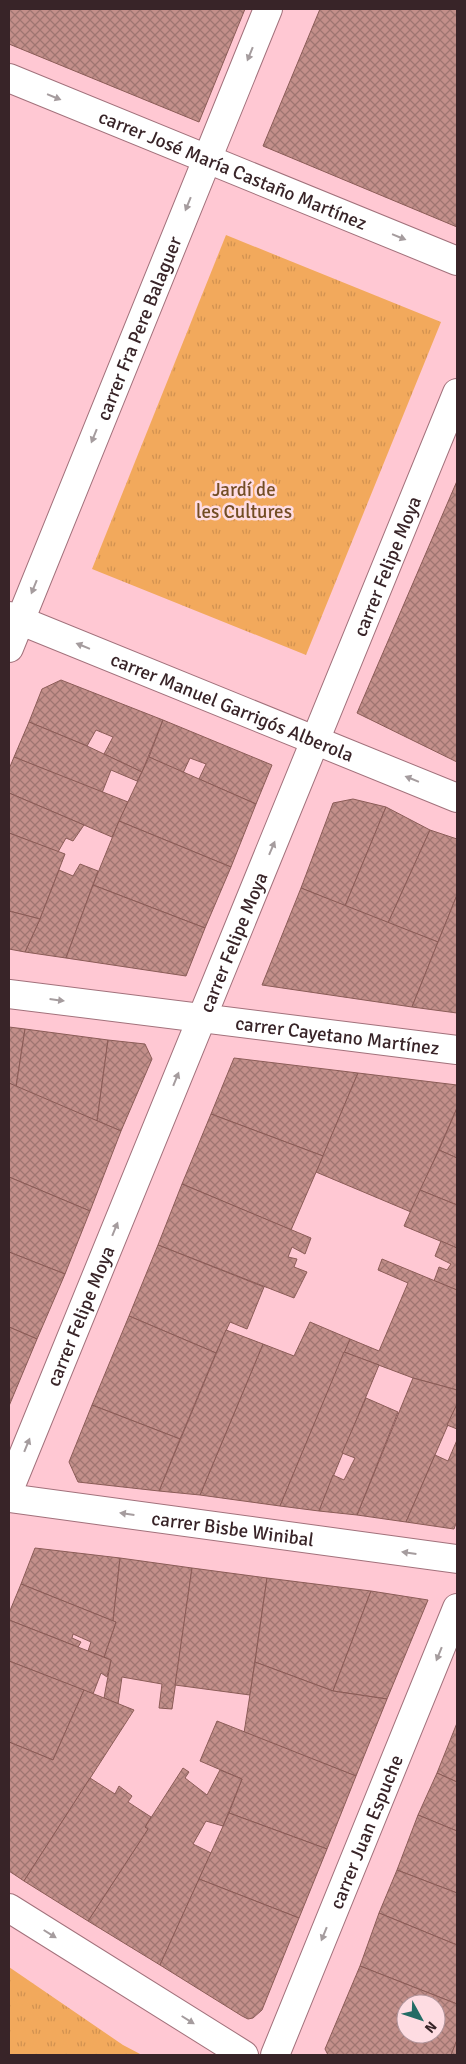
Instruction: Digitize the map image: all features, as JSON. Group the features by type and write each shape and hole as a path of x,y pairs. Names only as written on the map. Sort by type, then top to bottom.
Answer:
{"street":[{"name":"carrer Fra Pere Balaguer","path":"9,648 14,619 268,9"},
{"name":"carrer José María Castaño Martínez","path":"9,78 457,261"},
{"name":"carrer Felipe Moya","path":"9,1490 457,393"},
{"name":"carrer Manuel Garrigós Alberola","path":"14,619 457,798"},
{"name":"carrer Cayetano Martínez","path":"9,994 457,1050"},
{"name":"carrer Bisbe Winibal","path":"9,1498 457,1559"},
{"name":"carrer Juan Espuche","path":"275,2055 457,1608"},
{"path":"9,1908 244,2055"}],"green space":[{"name":"Jardí de les Cultures","path":"226,235 441,322 306,655 92,569"},
{"path":"9,1967 123,2045 142,2055 9,2055"}],"building":[{"path":"9,9 245,9 199,122 9,44"},
{"path":"320,9 457,9 457,227 263,146"},
{"path":"457,481 457,762 357,713"},
{"path":"61,680 163,720 142,772 104,754 113,737 96,730 87,746 29,722 42,689"},
{"path":"163,720 272,765 256,804 199,779 206,764 190,758 183,773 149,757"},
{"path":"29,722 87,746 142,772 137,781 111,770 102,793 14,757"},
{"path":"14,757 128,802 112,837 9,793 9,769"},
{"path":"149,757 256,804 231,867 119,821"},
{"path":"9,793 84,825 73,841 66,838 58,852 9,833"},
{"path":"353,799 386,807 345,906 301,888 333,803"},
{"path":"386,807 430,830 388,923 345,906"},
{"path":"119,821 231,867 205,928 93,885"},
{"path":"430,830 457,839 457,895 438,942 388,923"},
{"path":"9,833 65,854 40,919 9,911"},
{"path":"80,864 98,871 66,958 25,952 59,870 73,876"},
{"path":"93,885 205,928 186,976 66,958"},
{"path":"301,888 438,942 412,1007 262,985"},
{"path":"457,895 457,1013 412,1007 438,942"},
{"path":"9,911 40,919 25,952 9,949"},
{"path":"9,1027 25,1029 16,1087 9,1083"},
{"path":"25,1029 108,1040 97,1121 16,1087"},
{"path":"108,1040 145,1044 152,1059 121,1131 97,1121"},
{"path":"234,1058 358,1073 323,1156 211,1114"},
{"path":"358,1073 457,1085 457,1108 411,1212 316,1172"},
{"path":"9,1083 121,1131 90,1211 9,1177"},
{"path":"457,1108 457,1158 439,1150"},
{"path":"211,1114 323,1156 291,1230 182,1184"},
{"path":"439,1150 457,1158 457,1205 420,1190"},
{"path":"9,1177 90,1211 65,1274 9,1252"},
{"path":"182,1184 311,1238 305,1254 292,1247 288,1257 297,1259 294,1267 307,1272 294,1298 158,1245"},
{"path":"420,1190 457,1205 457,1248 404,1226"},
{"path":"441,1241 457,1248 457,1290 434,1281 439,1267 447,1270 451,1264 435,1256"},
{"path":"158,1245 264,1287 247,1329 230,1322 216,1353 129,1316"},
{"path":"9,1252 65,1274 37,1339 9,1327"},
{"path":"382,1259 457,1290 457,1390 413,1378 344,1352 350,1339 379,1351 408,1283 378,1270"},
{"path":"129,1316 216,1353 180,1439 92,1405"},
{"path":"310,1322 350,1339 280,1506 200,1495 263,1344 294,1356"},
{"path":"9,1327 37,1339 9,1406"},
{"path":"226,1330 263,1344 200,1495 159,1491"},
{"path":"344,1352 379,1365 319,1511 280,1506"},
{"path":"413,1378 457,1390 457,1404 406,1522 357,1515"},
{"path":"366,1398 398,1412 357,1515 319,1511 333,1475 344,1480 355,1458 342,1453"},
{"path":"457,1404 457,1429 447,1425"},
{"path":"92,1405 180,1439 159,1491 78,1482 69,1462"},
{"path":"457,1440 457,1521 454,1529 406,1522 435,1455 448,1461"},
{"path":"35,1548 120,1558 113,1621 21,1584"},
{"path":"120,1558 192,1568 172,1709 159,1708 162,1684 122,1677 118,1704 104,1698 111,1660 104,1657 116,1622 113,1621"},
{"path":"192,1568 267,1578 250,1695 175,1685"},
{"path":"267,1578 371,1591 333,1691 255,1662"},
{"path":"21,1584 116,1622 104,1657 88,1651 91,1642 73,1634 72,1638 81,1642 78,1647 9,1620 9,1613"},
{"path":"371,1591 428,1600 387,1699 333,1691"},
{"path":"9,1620 111,1660 107,1677 101,1673 93,1694 9,1661"},
{"path":"9,1661 84,1690 53,1760 9,1742"},
{"path":"255,1662 333,1691 387,1699 356,1776 244,1733"},
{"path":"84,1690 134,1710 24,1881 9,1871 9,1742 53,1760"},
{"path":"217,1721 356,1776 327,1849 229,1813 242,1779 200,1761"},
{"path":"457,1723 457,1782 437,1773"},
{"path":"183,1768 189,1772 185,1778 207,1795 220,1770 242,1779 223,1826 206,1821 193,1844 211,1853 160,1965 88,1921 148,1829 145,1827"},
{"path":"437,1773 457,1782 457,1831 418,1815"},
{"path":"90,1778 115,1794 119,1786 132,1796 128,1802 151,1817 145,1827 148,1829 88,1921 24,1881"},
{"path":"229,1813 327,1849 299,1918 199,1879"},
{"path":"418,1815 457,1831 457,1893 397,1870"},
{"path":"397,1870 457,1893 457,1945 379,1913"},
{"path":"199,1879 299,1918 262,2010 253,2018 248,2019 242,2016 160,1965"},
{"path":"379,1913 457,1945 457,2004 446,2000 446,1994 431,1994 360,1966"},
{"path":"360,1966 431,1994 396,1994 396,2044 446,2044 446,2000 457,2004 457,2040 451,2055 328,2055 325,2049"},
{"path":"457,2040 457,2055 451,2055"}]}
